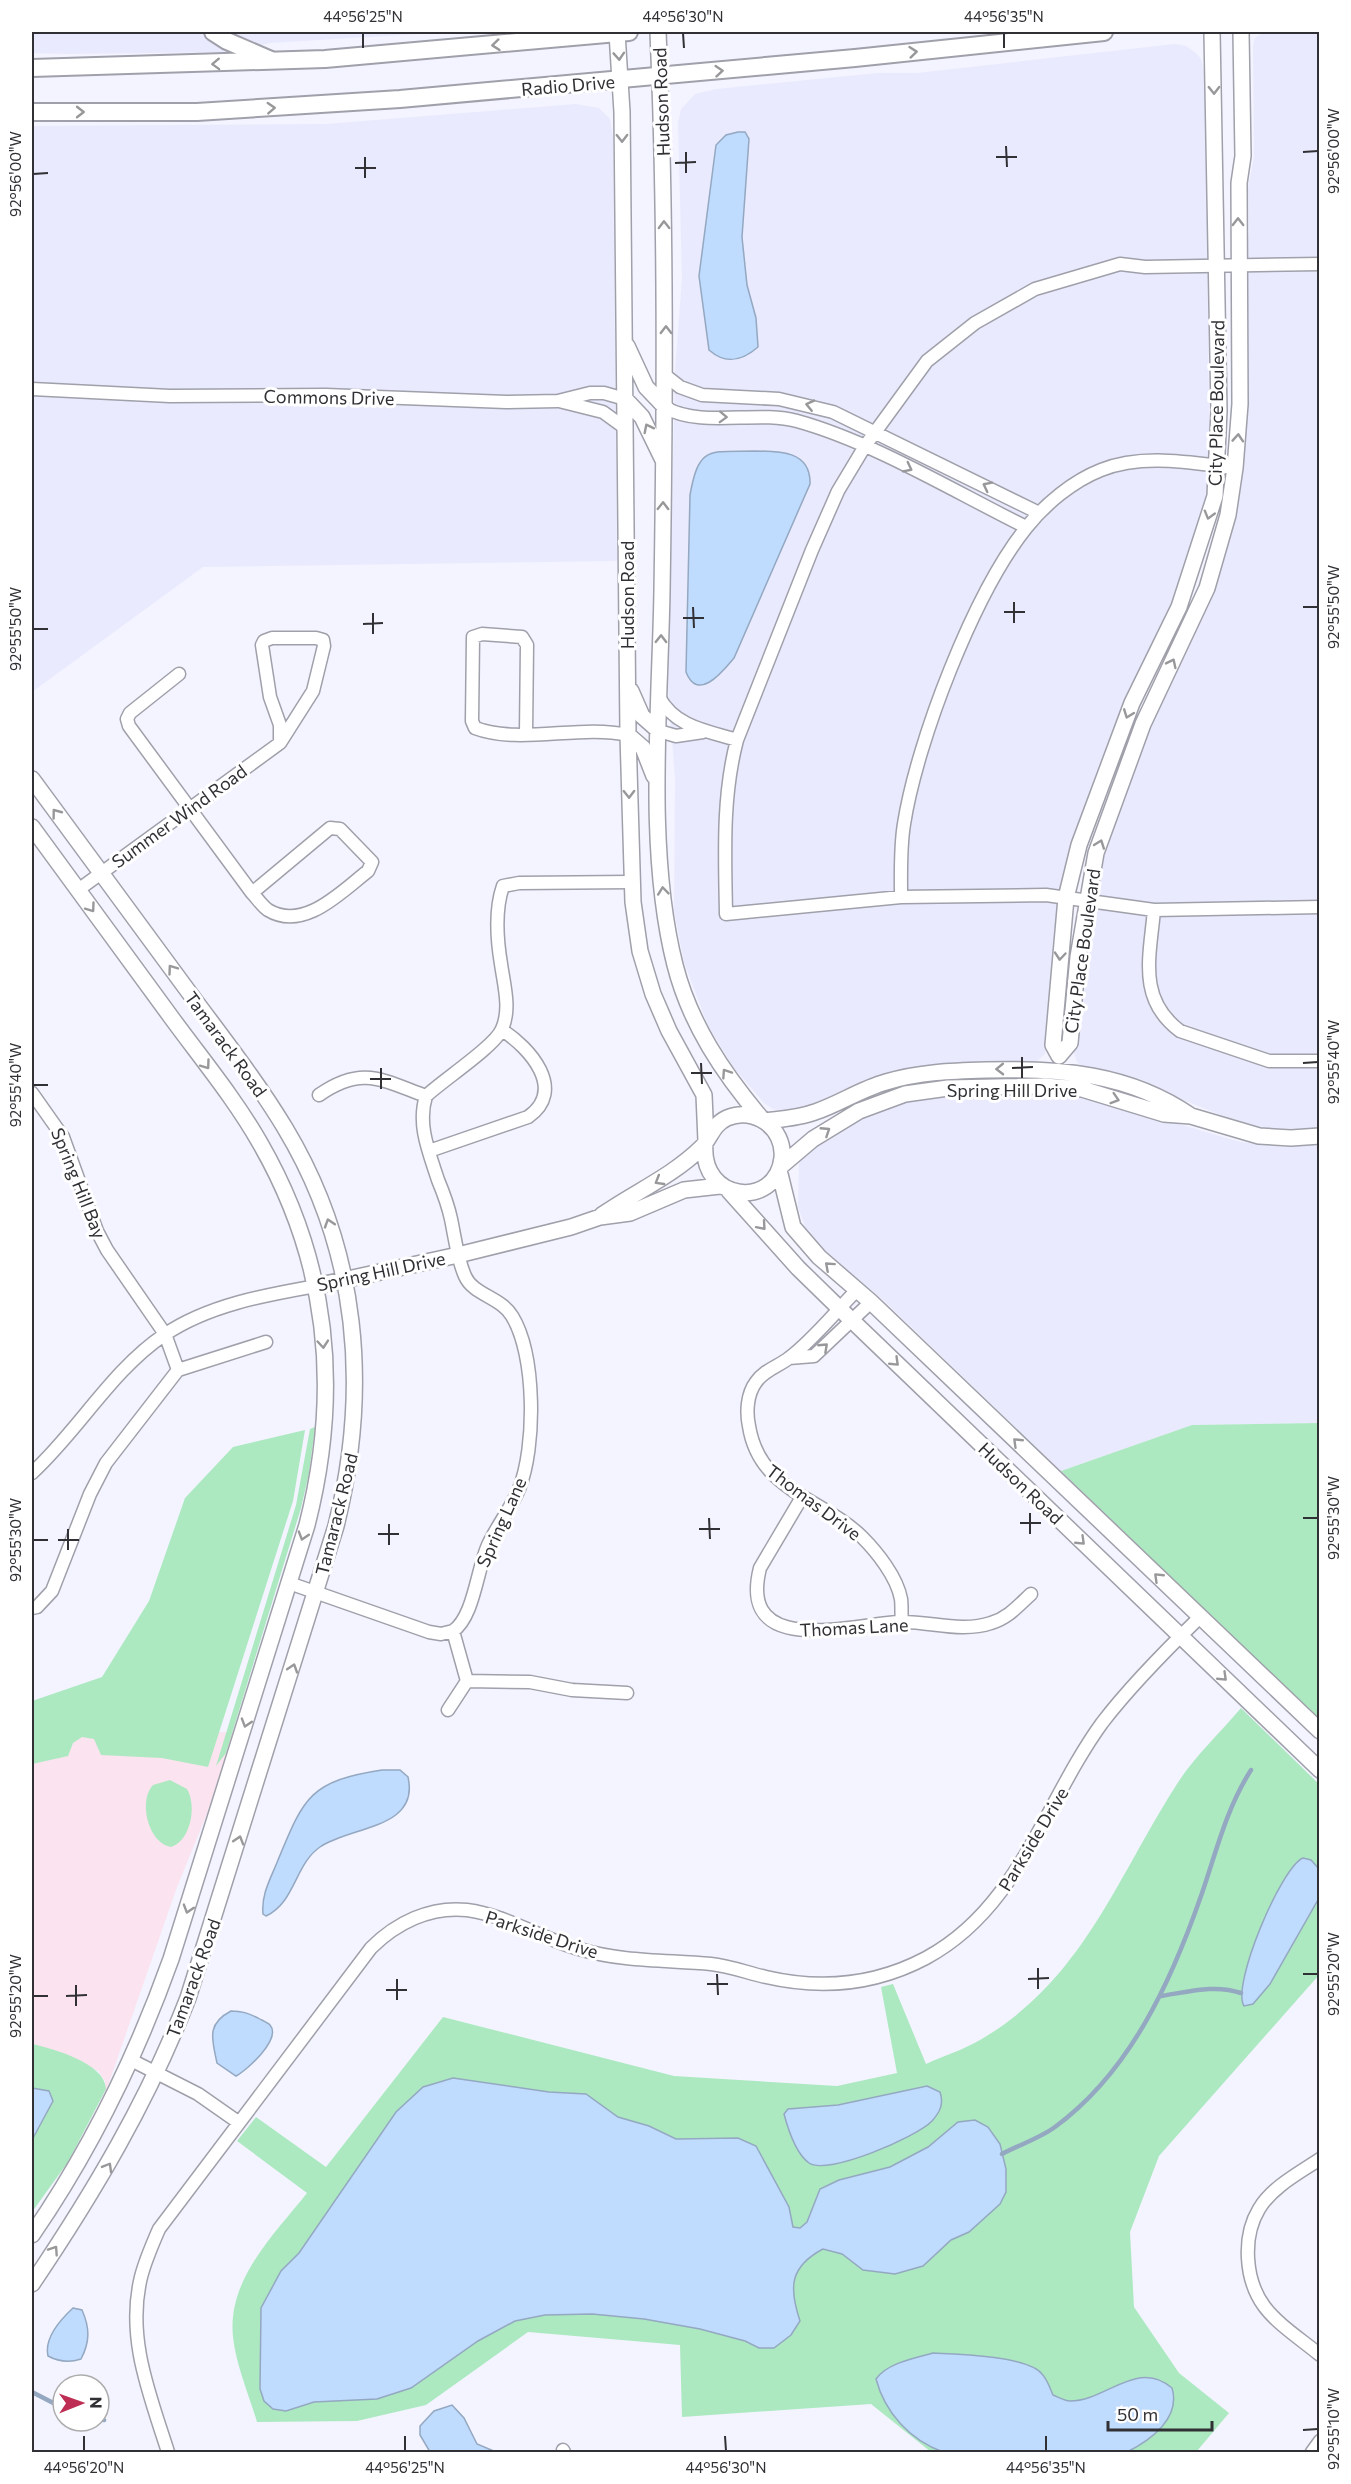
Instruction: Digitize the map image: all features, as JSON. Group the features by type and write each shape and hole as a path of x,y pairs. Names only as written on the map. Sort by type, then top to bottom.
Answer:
{"main road":[{"path":"213,32 231,43 275,62"},
{"path":"32,68 275,62 410,53 621,32"},
{"name":"Radio Drive","path":"32,112 197,112 264,108 620,80 1104,32"}],"street":[{"name":"Hudson Road","path":"621,32 631,882 636,932 650,987 669,1031 704,1095 705,1143"},
{"name":"Hudson Road","path":"658,32 666,376 658,787 662,885 667,928 676,971 691,1010 709,1047 738,1091 764,1120"},
{"name":"City Place Boulevard","path":"1058,1063 1053,1045 1066,898 1079,845 1132,703 1179,608 1215,496 1218,466 1217,265 1212,32"},
{"name":"City Place Boulevard","path":"1058,1063 1070,1043 1086,901 1096,853 1143,724 1207,588 1228,515 1235,468 1240,404 1239,183 1243,156 1241,32"},
{"path":"1320,264 1145,267 1120,264 1035,289 975,323 927,361 865,446 825,517 737,740 730,764 725,812 726,914 901,897 1046,895 1154,910 1320,907"},
{"path":"624,338 644,383 666,408 695,415 794,420 865,446 1026,527"},
{"path":"666,376 680,387 702,395 779,399 833,412 1039,513"},
{"name":"Commons Drive","path":"32,389 170,396 326,395 469,401 558,401 590,393 609,393 625,399"},
{"path":"625,399 642,417 664,463"},
{"path":"558,401 603,412 625,429"},
{"path":"901,897 903,827 927,737 972,622 1010,549 1026,527 1039,513 1081,480 1124,462 1151,461 1235,468"},
{"path":"526,733 527,645 522,637 482,634 473,638 471,721 475,728 484,731 526,733 628,735 636,740 645,751 658,787"},
{"path":"316,638 323,640 324,652 313,691 280,743 280,725 270,697 263,651 264,641 316,638"},
{"path":"179,674 130,712 127,719 129,726 252,893 267,910 281,915 302,916 315,911 368,871 372,862 340,829 330,828 252,893"},
{"path":"627,680 642,716 659,731 673,736 703,732"},
{"path":"659,697 675,717 703,732 737,740"},
{"name":"Summer Wind Road","path":"78,890 280,743"},
{"name":"Tamarack Road","path":"32,779 247,1072 286,1129 317,1190 344,1280 354,1357 355,1426 346,1488 316,1595 203,1954 157,2073 95,2190 32,2283"},
{"name":"Tamarack Road","path":"32,827 225,1090 260,1143 290,1202 316,1286 325,1362 325,1425 316,1488 289,1583 171,1959 131,2060 95,2134 32,2235"},
{"path":"319,1095 338,1082 366,1076 426,1096 502,1030 506,1010 506,990 498,934 499,898 503,886 519,883 631,882"},
{"path":"1154,910 1148,983 1156,1006 1168,1022 1180,1031 1269,1061 1320,1061"},
{"path":"429,1151 528,1117 537,1110 546,1085 541,1070 517,1039 502,1030"},
{"path":"1056,1087 1058,1063"},
{"name":"Spring Hill Drive","path":"764,1120 813,1113 881,1083 917,1074 1058,1063 1079,1072 1130,1084 1166,1099 1191,1116"},
{"name":"Spring Hill Drive","path":"779,1169 813,1140 849,1117 894,1097 948,1088 1056,1087 1082,1089 1164,1113 1191,1116 1259,1136 1291,1138 1320,1136"},
{"name":"Spring Hill Bay","path":"32,1094 63,1137 97,1231 107,1250 165,1334"},
{"name":"Spring Lane","path":"426,1096 422,1110 423,1132 451,1216 458,1255 471,1286 507,1307 518,1325 523,1344 530,1406 527,1456 518,1490 488,1545 478,1570 468,1614 463,1625 453,1631"},
{"path":"734,1115 753,1115 764,1120 780,1142 779,1169 774,1179 758,1190 748,1193 725,1188 706,1168 705,1143 716,1124 734,1115"},
{"name":"Spring Hill Drive","path":"600,1217 625,1199 676,1170 705,1143"},
{"name":"Hudson Road","path":"779,1169 793,1227 809,1248 871,1302 1320,1731"},
{"name":"Hudson Road","path":"725,1188 798,1268 853,1322 1320,1770"},
{"name":"Spring Hill Drive","path":"32,1473 134,1360 165,1334 231,1304 458,1255 571,1227 600,1217 630,1213 674,1192 725,1188"},
{"name":"Thomas Drive","path":"857,1290 789,1358 771,1368 756,1381 748,1400 748,1420 751,1440 760,1460 772,1475 845,1524 877,1554 901,1598 902,1622"},
{"name":"Thomas Drive","path":"789,1358 813,1356 853,1322 871,1302"},
{"path":"165,1334 178,1370"},
{"path":"32,1608 37,1607 52,1591 90,1494 106,1463 178,1370 266,1342"},
{"name":"Thomas Lane","path":"802,1497 760,1568 758,1595 771,1619 783,1628 812,1632 902,1622 970,1628 1005,1618 1031,1594"},
{"path":"289,1583 316,1595 429,1632 441,1634 453,1631 467,1681 448,1710"},
{"name":"Parkside Drive","path":"168,2452 140,2358 136,2318 141,2276 159,2229 371,1948 389,1930 428,1913 467,1910 579,1950 636,1961 716,1965 794,1983 837,1984 864,1981 890,1974 951,1943 992,1905 1011,1880 1101,1724 1200,1617"},
{"path":"467,1681 530,1682 572,1690 627,1693"},
{"path":"131,2060 198,2094 238,2122"},
{"path":"1320,2159 1276,2190 1259,2208 1251,2227 1248,2256 1251,2283 1264,2307 1320,2355"},
{"path":"1312,2452 1320,2441"}],"shaded area":[{"path":"32,32 449,32 270,43 228,52 66,54 32,53"},
{"path":"1264,32 1320,32 1320,1128 1305,1129 1267,1128 1233,1120 1136,1081 1084,1068 1077,1062 1074,1053 1082,961 1096,873 1147,728 1228,537 1243,285 1249,231 1248,187 1254,158 1253,45 1255,38"},
{"path":"1175,44 1186,46 1196,53 1201,59 1205,76 1210,488 1189,569 1143,668 1056,940 1045,1054 1035,1063 954,1065 808,1109 784,1111 773,1109 764,1103 734,1068 708,1026 684,962 674,911 675,779 668,687 675,371 682,278 678,123 681,109 695,94 716,89 878,73 917,73"},
{"path":"576,104 599,108 610,119 613,137 617,561 203,567 32,692 32,126 326,124"},
{"path":"1035,1091 1081,1095 1240,1142 1284,1147 1319,1144 1319,1423 1192,1425 1061,1471 881,1298 828,1254 806,1229 798,1207 799,1163 814,1146 856,1117 914,1097"},
{"path":"233,1732 208,1811 177,1887 105,2094 105,2081 98,2071 67,2055 32,2044 32,1735"}],"green space":[{"path":"1320,1423 1319,1720 1061,1471 1192,1425"},
{"path":"315,1427 309,1473 301,1508 226,1753 216,1766 296,1505 310,1429"},
{"path":"305,1430 293,1501 208,1767 162,1758 101,1755 94,1739 82,1737 73,1743 68,1756 32,1764 32,1701 102,1677 149,1601 185,1498 233,1447"},
{"path":"1241,1708 1319,1784 1319,1975 1159,2156 1130,2232 1134,2307 1179,2373 1229,2413 1197,2451 931,2452 871,2404 682,2417 680,2345 528,2332 426,2405 357,2421 257,2422 240,2369 233,2337 233,2316 237,2296 255,2259 307,2193 237,2141 256,2117 326,2167 443,2017 674,2076 837,2086 897,2073 881,1987 893,1984 926,2064 967,2047 1016,2016 1046,1988 1072,1958 1115,1891 1177,1784 1199,1755"},
{"path":"170,1780 187,1789 192,1804 187,1830 183,1838 171,1847 156,1838 151,1830 146,1811 146,1801 153,1785"},
{"path":"32,2044 53,2049 88,2065 103,2080 106,2089 68,2162 32,2212"}],"water":[{"path":"745,132 749,139 742,237 747,285 756,318 758,347 740,358 728,359 715,355 709,350 699,276 716,145 726,135"},
{"path":"717,452 774,452 800,459 809,473 810,484 734,658 710,682 697,685 691,681 686,672 690,495 693,479 702,459"},
{"path":"400,1770 408,1777 409,1794 404,1807 380,1824 333,1840 320,1847 305,1863 283,1902 266,1916 263,1914 267,1886 303,1807 324,1787 358,1774"},
{"path":"1303,1858 1311,1860 1319,1869 1319,1898 1270,1984 1253,2004 1244,2006 1242,1994 1245,1976 1260,1928 1283,1882"},
{"path":"231,2011 254,2016 269,2024 272,2031 271,2038 262,2054 236,2076 217,2063 213,2039 214,2027 223,2016"},
{"path":"453,2078 549,2092 586,2094 618,2117 649,2126 676,2139 738,2138 756,2146 789,2207 793,2227 800,2228 807,2222 820,2189 839,2180 890,2167 928,2147 958,2122 975,2120 988,2127 1000,2144 1006,2169 1006,2192 1000,2204 969,2232 951,2240 923,2266 895,2274 863,2270 842,2254 823,2249 812,2256 798,2271 793,2288 800,2321 791,2335 774,2348 759,2348 745,2341 700,2329 644,2319 592,2314 545,2315 515,2321 478,2341 411,2388 377,2399 314,2402 286,2411 273,2409 264,2401 260,2389 261,2308 281,2271 299,2253 396,2112 423,2087"},
{"path":"927,2086 940,2092 942,2100 932,2121 891,2145 852,2160 834,2164 819,2166 804,2159 793,2140 784,2114 788,2109 838,2105"},
{"path":"32,2088 49,2091 53,2101 32,2140"},
{"path":"73,2308 82,2310 85,2317 88,2329 86,2347 81,2359 56,2360 48,2356 48,2343 58,2324"},
{"path":"933,2353 991,2357 1022,2363 1042,2374 1053,2395 1068,2401 1083,2399 1122,2383 1147,2377 1159,2380 1172,2388 1174,2399 1172,2409 1162,2427 1127,2452 943,2452 920,2440 900,2424 886,2403 876,2379 894,2365"},
{"path":"452,2405 464,2418 477,2444 496,2452 430,2452 420,2435 420,2426 434,2411"}],"waterway":[{"path":"1002,2154 1055,2127 1082,2105 1105,2080 1145,2023 1176,1961 1228,1816 1251,1770"},
{"path":"1161,1996 1211,1989 1241,1993"},
{"path":"32,2392 51,2402"}]}
